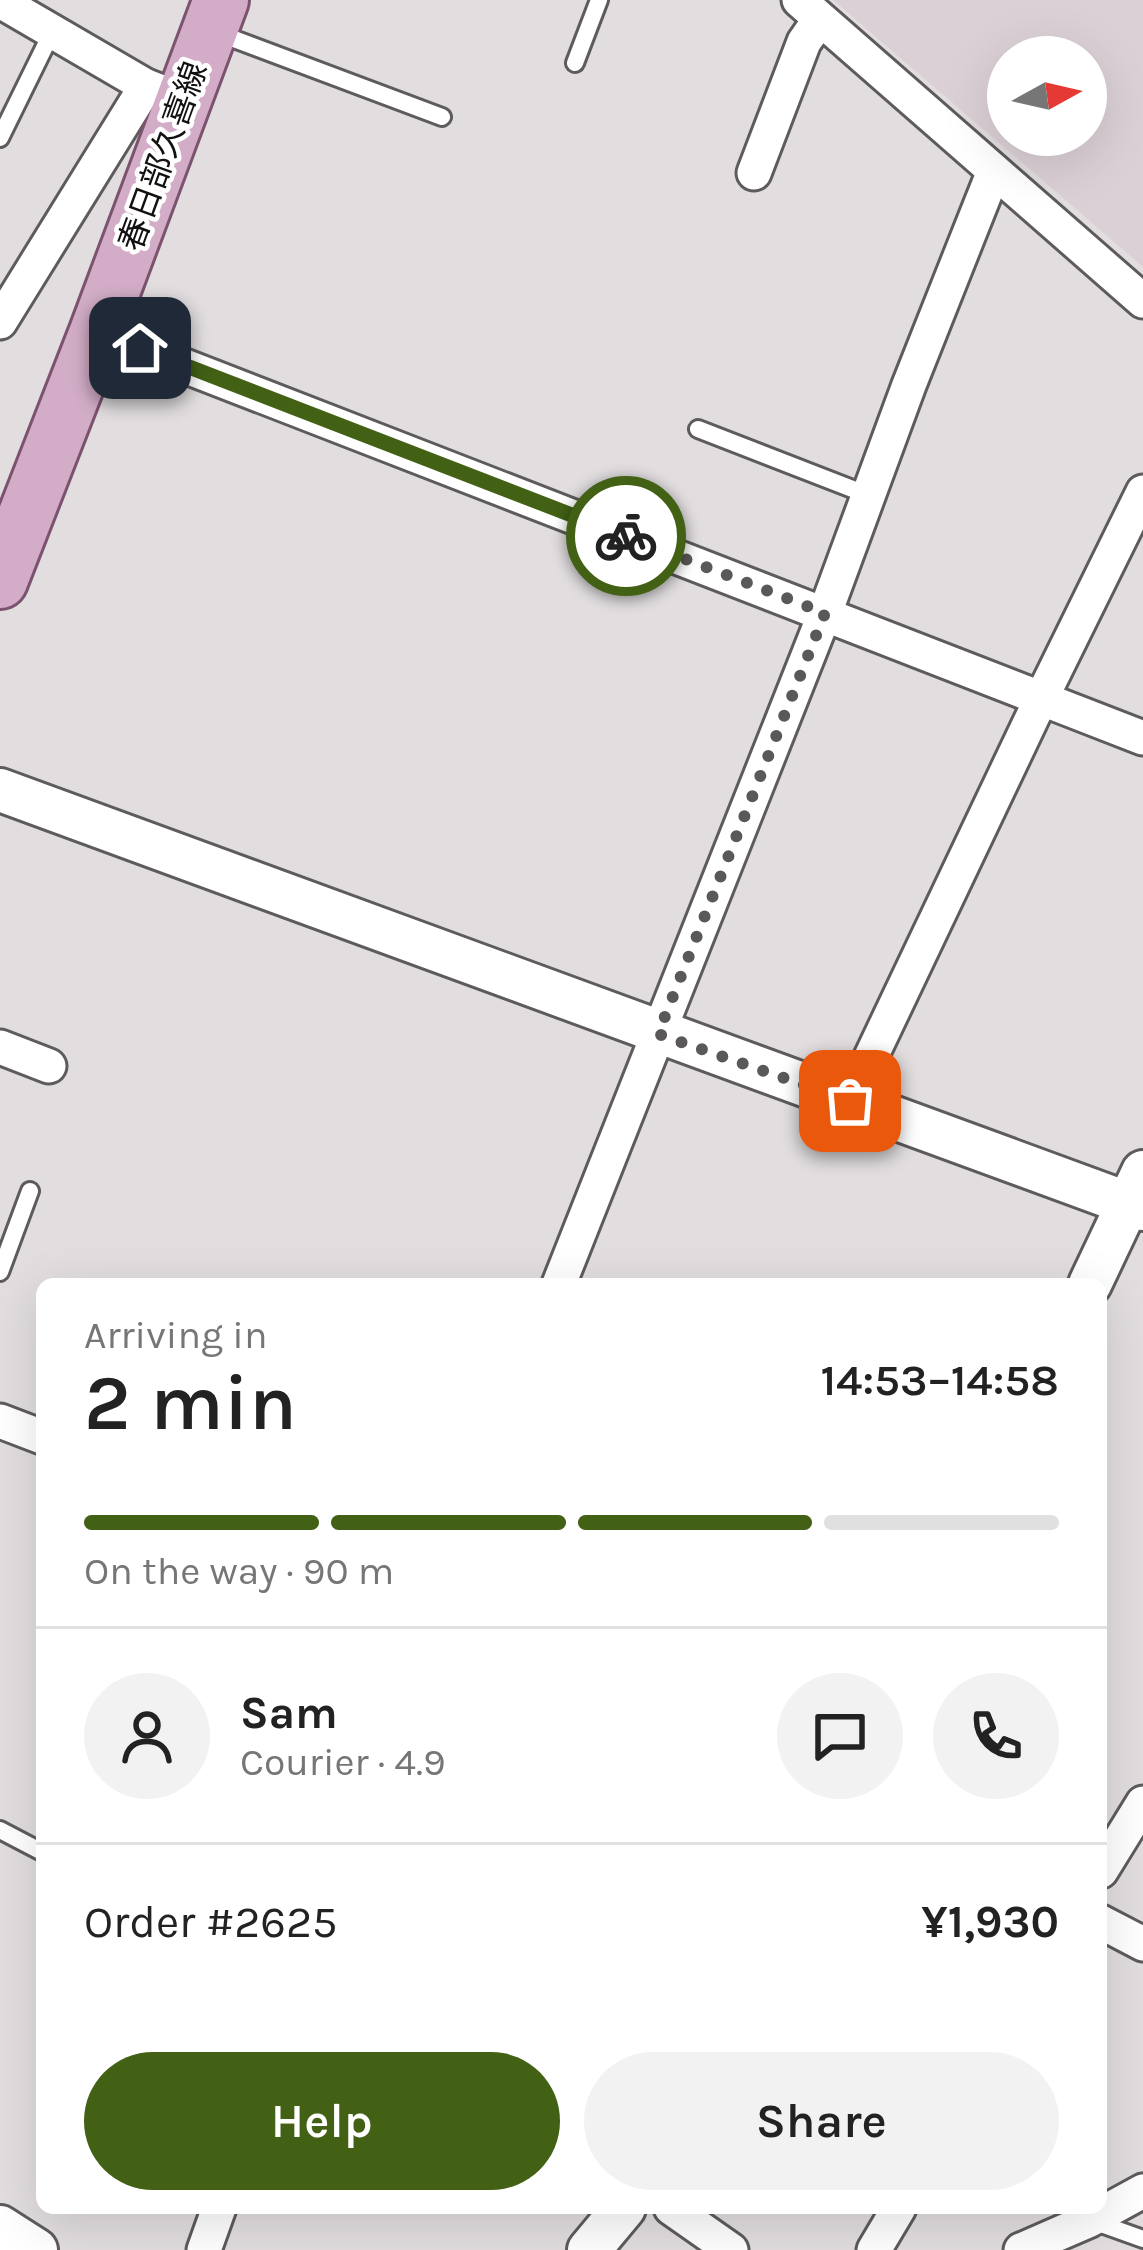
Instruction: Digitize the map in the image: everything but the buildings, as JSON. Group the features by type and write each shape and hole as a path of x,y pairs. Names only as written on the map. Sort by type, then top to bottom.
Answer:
{"main road":[{"name":"春日部久喜線","path":"0,581 98,332 164,93 215,15"}],"street":[{"path":"0,1 164,93 0,322"},
{"path":"810,9 1143,301"},
{"path":"754,173 804,42 810,9"},
{"path":"561,1278 994,171"},
{"path":"98,332 1143,738"},
{"path":"850,1101 1143,492"},
{"path":"0,790 658,1034 1138,1195 1093,1278"},
{"path":"0,1047 50,1066"},
{"path":"0,1421 36,1435"},
{"path":"1107,1861 1143,1803"},
{"path":"1107,1925 1143,1944"},
{"path":"1107,2211 1143,2191"},
{"path":"204,2250 217,2214"},
{"path":"589,2250 619,2214"},
{"path":"680,2214 731,2250"},
{"path":"874,2250 895,2214"},
{"path":"1021,2250 1101,2214"},
{"path":"0,2227 36,2250"}],"lane":[{"path":"575,63 598,0"},
{"path":"215,15 442,117"},
{"path":"0,138 52,32"},
{"path":"698,429 868,495"},
{"path":"0,1272 30,1191"},
{"path":"0,1830 36,1849"},
{"path":"1090,2220 1143,2239"}],"shaded area":[{"path":"833,0 1143,0 1143,267 1014,156 1107,156 1107,36 987,36 987,133"}],"way so far":[{"path":"626,536 825,613 658,1034 850,1101"}],"route":[{"path":"140,348 626,536"}]}
